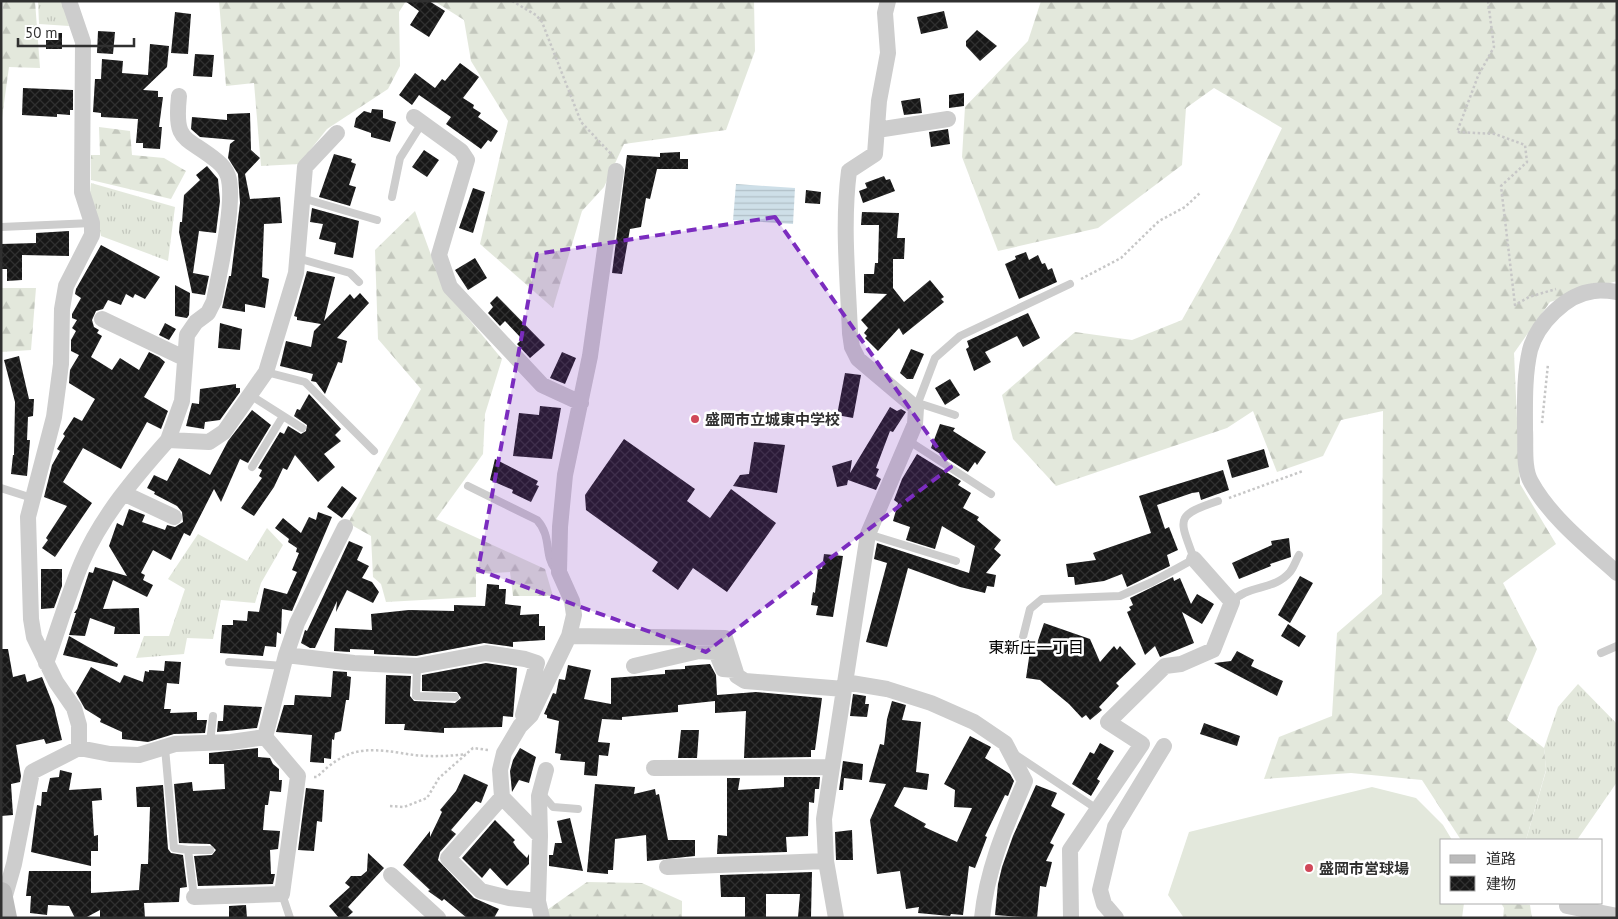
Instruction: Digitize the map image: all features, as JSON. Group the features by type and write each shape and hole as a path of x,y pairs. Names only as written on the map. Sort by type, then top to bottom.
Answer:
{"street":[{"path":"69,1 84,42 82,192 92,223 92,235 66,286 62,308 61,364 54,417 28,517 31,619 34,637 46,663 74,708 79,725 79,748"},
{"path":"836,918 826,860 824,819 868,534 916,424 917,405 858,359 852,347 845,227 847,185 849,171 875,154 879,101 888,53 886,13 888,1"},
{"path":"46,663 82,561 96,535 125,494 168,440 182,401 187,335 196,322 208,313 214,301 230,200 228,176 223,166 191,145 180,134 177,125 179,96"},
{"path":"877,130 948,119"},
{"path":"418,120 461,151 466,160 439,255 450,287 542,385 582,403"},
{"path":"168,440 209,442 224,432 266,372 296,273 305,167 337,133"},
{"path":"540,836 502,797 500,770 504,753 520,726 531,715 569,636 574,615 572,600 559,572 560,527 565,475 582,403 590,356 616,171"},
{"path":"1617,292 1594,291 1580,295 1556,310 1541,328 1530,349 1526,383 1526,457 1530,481 1580,542 1617,573"},
{"path":"102,319 184,358"},
{"path":"125,494 174,517"},
{"path":"265,737 296,623 345,527"},
{"path":"1071,918 1070,850 1142,744 1108,722 1165,666 1181,664 1213,650 1232,602 1194,559"},
{"path":"569,636 725,638 737,676 745,681 845,685 887,689 964,716 1005,743 1026,781 995,853 988,876 982,918"},
{"path":"634,666 699,651 716,652 723,669 735,670"},
{"path":"285,660 417,666 486,653 525,659 537,663 520,726"},
{"path":"4,903 14,864 32,772 79,748 110,754 138,755 175,744 210,743 265,737"},
{"path":"194,897 282,894 298,776 265,737"},
{"path":"1116,918 1104,904 1100,890 1115,827 1164,746"},
{"path":"654,768 832,767"},
{"path":"542,918 538,901 540,792 546,770"},
{"path":"502,797 448,858 481,890 509,898 538,901"},
{"path":"667,867 826,860"},
{"path":"391,875 438,918"},
{"path":"1567,906 1617,916"}],"lane":[{"path":"392,197 400,158 418,120"},
{"path":"302,198 377,220"},
{"path":"1,227 92,223"},
{"path":"297,258 350,274 359,282"},
{"path":"956,415 917,405 935,358 960,336 1070,284"},
{"path":"266,372 305,382 374,451"},
{"path":"250,395 302,428"},
{"path":"252,467 283,416"},
{"path":"909,441 990,494"},
{"path":"468,486 537,520 545,529 553,568 559,572"},
{"path":"1,488 32,498"},
{"path":"1022,641 1030,609 1042,599 1120,596 1152,582 1194,559 1182,525 1184,516 1189,511 1218,501"},
{"path":"868,534 956,561"},
{"path":"1232,602 1239,594 1282,580 1290,572 1299,555"},
{"path":"1601,653 1617,646"},
{"path":"229,662 285,660"},
{"path":"417,666 416,696 455,697"},
{"path":"210,743 214,716"},
{"path":"165,748 174,848 210,850"},
{"path":"1010,750 1097,809"},
{"path":"540,792 554,807 578,809"},
{"path":"188,850 194,897"},
{"path":"282,894 290,918"}],"path":[{"path":"512,1 536,15 542,22 580,122 617,160 616,171"},
{"path":"1488,1 1494,47 1478,76 1457,132 1495,134 1525,145 1527,162 1501,186 1515,305 1529,296 1569,285 1580,295"},
{"path":"1070,284 1121,258 1159,221 1184,207 1201,192"},
{"path":"1542,430 1548,364"},
{"path":"1218,501 1303,471"},
{"path":"390,806 404,807 427,798 439,778 473,748 504,753"},
{"path":"298,776 317,777 334,761 350,753 365,749 444,757 466,754"}],"highlighted area":[{"path":"775,217 951,467 706,652 478,570 537,254"}],"green space":[{"path":"3,1 35,1 40,68 9,67 1,125"},
{"path":"38,1 64,1 69,26 39,24"},
{"path":"219,1 406,1 399,12 400,66 388,89 327,129 299,164 261,166 254,83 226,86"},
{"path":"434,1 754,1 755,51 726,130 624,144 604,187 582,211 553,308 480,244 508,121 471,61 464,20"},
{"path":"1041,1 1617,1 1617,281 1550,302 1514,353 1520,484 1556,544 1503,583 1537,649 1507,720 1544,748 1546,770 1526,839 1460,839 1422,780 1351,773 1264,779 1279,737 1332,716 1337,633 1382,594 1383,411 1341,420 1323,456 1277,472 1253,411 1227,428 1056,486 1013,439 1002,395 1075,332 1132,340 1182,320 1232,231 1282,128 1214,88 1186,108 1182,165 1098,228 998,251 962,157 965,107 1028,41"},
{"path":"99,127 130,131 132,155 164,158 186,171 171,199 91,180 91,155 100,155"},
{"path":"91,183 175,207 168,261 101,236 90,193"},
{"path":"415,211 443,288 502,359 485,414 483,454 436,519 545,569 553,596 513,596 510,572 476,574 476,597 386,602 381,584 373,577 371,536 348,523 421,389 378,339 375,250"},
{"path":"1,288 36,288 31,350 1,352"},
{"path":"267,528 283,545 261,583 255,603 221,600 213,639 187,638 184,654 136,658 144,636 169,636 185,589 168,579 198,534 247,561"},
{"path":"1578,684 1617,724 1617,782 1578,839 1526,839 1546,771 1544,748 1558,707"},
{"name":"盛岡市営球場","path":"1372,787 1416,798 1443,825 1451,839 1440,839 1440,904 1464,904 1462,918 1184,918 1168,895 1189,832"},
{"path":"587,882 642,883 682,901 682,918 549,918 547,910"},
{"path":"1502,904 1530,905 1532,918 1503,918 1504,908"}],"shaded area":[{"path":"736,184 795,188 793,224 733,220"}],"building":[{"path":"405,1 429,1 445,11 429,37 410,25 419,11"},
{"path":"944,11 948,28 921,34 917,17"},
{"path":"175,12 191,14 188,54 171,53"},
{"path":"977,30 997,46 980,61 966,46 966,41"},
{"path":"98,31 115,32 113,54 97,53"},
{"path":"46,33 62,33 62,49 46,49"},
{"path":"150,44 169,46 167,67 143,90 158,91 158,97 163,97 159,127 162,127 160,149 143,148 143,143 136,143 138,119 101,117 101,113 93,112 95,79 101,79 102,59 123,61 122,73 148,75"},
{"path":"195,54 214,55 212,77 193,76"},
{"path":"460,63 479,77 463,98 474,105 473,108 481,113 478,117 498,131 491,142 488,140 481,149 446,124 451,117 419,95 412,105 399,95 415,73 435,88 442,79 445,81"},
{"path":"23,88 73,90 73,110 70,110 70,115 57,114 57,117 22,115"},
{"path":"964,93 964,106 949,108 949,95"},
{"path":"920,98 922,113 904,115 901,101"},
{"path":"372,109 383,110 383,118 396,122 390,142 371,137 371,133 354,127 356,118 364,111 371,113"},
{"path":"250,113 251,150 260,158 245,174 250,199 280,197 282,223 264,224 262,277 269,279 265,308 245,304 245,312 222,308 229,276 231,276 240,203 238,174 228,158 230,144 235,140 200,137 191,129 192,117 227,120 227,114"},
{"path":"948,129 950,144 931,147 929,132"},
{"path":"424,150 439,160 427,177 412,167"},
{"path":"680,152 680,159 688,159 688,169 657,169 650,199 646,198 641,227 630,229 622,274 612,273 627,155 660,157 660,153"},
{"path":"334,154 352,159 351,162 356,164 349,185 356,187 350,206 319,197"},
{"path":"207,166 218,179 220,201 216,233 199,231 193,273 209,276 205,295 192,293 179,232 180,222 182,222 184,195 200,180 196,175"},
{"path":"884,176 886,180 890,179 895,191 863,203 859,191 867,188 865,183"},
{"path":"473,188 485,192 473,233 459,228"},
{"path":"806,190 821,192 820,204 805,203"},
{"path":"312,208 359,221 353,258 334,254 336,243 319,239 323,224 310,222"},
{"path":"862,212 899,213 897,238 905,238 904,259 893,259 893,288 904,302 930,280 944,297 941,299 944,302 903,335 899,328 878,351 865,338 867,336 864,333 868,328 861,320 887,294 864,293 864,274 874,274 875,263 878,263 879,225 861,225"},
{"path":"69,231 69,256 22,255 22,280 7,281 7,269 1,269 1,244 36,243 36,233"},
{"path":"101,245 160,277 145,299 135,294 133,298 126,294 121,305 108,300 103,309 96,311 92,320 94,327 99,330 97,333 102,336 91,357 112,370 120,358 139,370 149,352 159,357 165,362 144,397 168,411 161,429 147,422 121,469 83,448 63,482 92,503 55,557 42,548 48,540 46,538 67,506 44,497 52,465 60,451 57,449 65,436 63,434 74,417 82,421 95,399 69,383 70,370 79,355 71,351 71,340 76,331 72,328 77,320 72,318 72,314 81,298 75,294 76,289"},
{"path":"1026,252 1029,260 1038,255 1042,264 1045,263 1048,270 1052,268 1057,282 1019,299 1005,264 1016,259 1015,256"},
{"path":"475,258 487,278 468,290 455,270"},
{"path":"307,271 335,277 324,321 350,294 354,299 360,293 369,303 337,338 347,341 342,363 338,362 325,394 316,382 311,381 313,374 280,366 286,341 311,347 314,331 321,324 297,320 297,317 294,316"},
{"path":"175,285 190,293 189,315 187,318 175,316"},
{"path":"497,296 545,345 530,358 517,344 522,339 505,321 500,326 488,313 493,307 490,303"},
{"path":"1028,313 1040,338 1023,347 1017,336 985,352 991,362 974,371 966,349 969,347 967,341"},
{"path":"165,323 176,329 169,340 159,335"},
{"path":"220,323 242,329 240,350 218,348"},
{"path":"911,349 924,354 913,379 907,379 900,373"},
{"path":"562,352 576,358 565,384 550,378"},
{"path":"19,356 29,399 34,399 33,416 28,417 27,440 30,440 27,476 11,474 14,455 15,402 4,360"},
{"path":"845,373 861,375 853,418 837,415"},
{"path":"950,379 960,395 945,405 935,388"},
{"path":"236,384 236,388 240,388 240,392 220,420 205,422 204,429 186,426 192,403 199,404 200,389"},
{"path":"309,394 341,429 335,435 341,441 324,454 335,467 318,482 295,455 287,470 283,468 274,487 254,516 241,508 262,478 259,476 262,470 258,468 280,432 284,434 288,426 301,434 306,431 307,425 294,416 297,409 300,410"},
{"path":"540,406 561,408 552,459 513,456 519,413 539,415"},
{"path":"890,407 897,411 901,409 906,412 893,432 890,431 876,468 879,469 876,476 881,479 876,490 848,480 847,485 837,487 832,466 852,460 850,473"},
{"path":"252,410 271,425 248,463 240,459 221,502 214,489 190,536 184,533 171,560 153,550 141,573 145,575 143,580 153,585 147,597 113,580 103,609 139,608 140,634 114,634 115,627 90,618 85,636 69,635 76,613 74,613 89,572 93,573 95,567 127,576 109,546 117,523 123,526 129,509 145,515 142,522 165,530 167,525 175,527 183,522 182,512 177,506 154,494 155,492 147,488 154,475 167,481 179,458 210,475 228,441"},
{"path":"940,424 955,428 953,431 986,452 977,465 975,462 968,472 931,448"},
{"path":"624,439 695,489 687,501 710,518 731,489 776,523 727,592 693,568 678,590 652,571 658,562 586,510 585,495"},
{"path":"754,442 785,445 777,493 733,486 740,475 749,474"},
{"path":"1264,449 1269,467 1232,478 1227,460"},
{"path":"917,454 961,481 958,485 971,493 963,508 979,517 977,520 1001,540 994,549 1001,555 986,573 996,575 994,587 987,586 985,593 960,587 908,568 887,647 866,642 887,563 874,559 877,543 969,573 975,546 942,526 935,549 906,540 910,527 893,521 898,503 894,500 902,479"},
{"path":"495,459 538,481 536,485 539,486 531,502 512,493 513,490 490,480"},
{"path":"1223,470 1229,490 1201,500 1199,492 1192,493 1157,505 1165,529 1169,527 1178,550 1167,555 1170,566 1127,587 1122,574 1104,581 1075,585 1074,577 1068,577 1066,564 1096,560 1093,553 1151,533 1139,496"},
{"path":"342,486 357,498 342,518 327,507"},
{"path":"318,512 332,517 292,611 282,609 281,634 277,632 276,647 265,646 263,656 220,653 222,625 233,625 233,620 247,621 248,611 259,612 264,588 287,594 297,572 292,570 299,553 296,552 297,548 288,542 289,539 275,528 283,518 301,533 309,517 316,520"},
{"path":"1289,538 1291,557 1270,564 1271,566 1239,579 1232,563 1272,545 1271,541"},
{"path":"349,541 363,547 357,560 369,566 362,578 372,582 379,592 373,603 347,590 336,612 337,601 315,648 310,648 301,643 305,630 307,631"},
{"path":"824,554 843,556 833,617 816,615 818,606 811,605 813,592 815,593 818,568 822,569"},
{"path":"41,569 62,569 62,586 54,608 41,609"},
{"path":"1300,576 1313,583 1290,623 1278,615"},
{"path":"1173,577 1174,581 1180,578 1191,604 1197,594 1214,604 1202,624 1182,612 1194,643 1160,657 1155,646 1145,655 1127,612 1131,610 1129,607 1133,605 1130,598"},
{"path":"487,584 499,585 499,589 506,589 505,604 521,606 520,615 539,614 539,626 545,626 545,640 513,642 513,647 484,643 416,656 374,654 374,650 350,649 350,652 334,651 335,628 372,630 371,614 409,610 454,611 454,605 485,606"},
{"path":"1044,623 1090,639 1100,662 1114,646 1117,650 1120,646 1136,664 1116,683 1119,686 1099,707 1102,710 1090,720 1086,715 1082,718 1069,704 1040,680 1026,678 1030,651 1034,652"},
{"path":"1288,624 1306,636 1299,647 1281,636"},
{"path":"69,636 118,664 117,667 63,655"},
{"path":"1,649 8,649 13,677 25,674 27,682 42,677 54,707 62,740 46,744 44,739 16,745 21,776 20,782 11,784 13,815 1,816"},
{"path":"1237,651 1254,660 1251,666 1283,681 1277,696 1214,663 1231,661"},
{"path":"165,661 181,662 179,684 167,683 164,709 171,709 170,713 197,712 197,720 207,720 205,733 174,734 148,742 122,739 122,732 100,722 101,719 85,709 76,693 91,667 120,683 124,675 143,682 145,671 164,671"},
{"path":"486,663 517,668 513,717 503,716 502,727 444,728 444,733 404,730 405,724 385,724 386,675 411,676 410,696 414,701 455,703 461,698 457,692 422,691 422,675"},
{"path":"710,664 716,675 717,695 756,692 822,698 815,750 811,750 811,757 744,758 746,711 715,713 715,701 678,705 678,712 622,717 622,720 602,719 598,742 610,743 608,756 599,755 597,776 584,775 585,762 560,760 561,754 555,753 559,721 547,718 547,715 544,714 553,693 556,694 559,679 565,680 568,665 591,670 584,699 611,704 611,678 665,674 665,670 685,669 685,666"},
{"path":"333,671 347,672 347,676 351,677 349,700 346,700 341,731 335,733 334,740 332,739 331,759 324,758 324,763 310,762 312,735 276,732 284,705 294,705 295,695 331,697"},
{"path":"853,694 866,696 865,704 869,704 867,717 850,716"},
{"path":"892,701 906,705 902,720 921,722 916,772 929,774 927,790 904,787 894,806 926,824 924,827 957,842 972,808 954,807 955,790 944,784 970,736 991,747 985,758 1010,774 1014,781 1008,796 1005,795 985,836 987,837 975,868 969,866 963,915 951,914 950,916 918,913 919,907 906,909 900,871 877,874 870,820 886,784 869,782 880,744 884,745 887,719"},
{"path":"224,705 262,707 257,728 217,732 218,721 223,721"},
{"path":"1204,723 1240,736 1237,746 1200,734"},
{"path":"681,730 699,730 697,758 678,758"},
{"path":"1100,743 1114,751 1097,779 1100,781 1091,796 1072,784 1090,752 1094,754"},
{"path":"258,748 258,757 270,758 279,769 279,780 282,780 281,792 270,791 268,805 265,805 263,830 280,831 278,849 270,850 271,874 275,874 273,884 198,886 194,856 212,855 216,850 210,844 179,843 174,784 192,782 193,791 225,789 224,764 209,764 209,753"},
{"path":"520,748 536,757 529,783 519,780 512,792 510,771 513,760"},
{"path":"843,761 863,764 862,780 844,778 843,790 839,790"},
{"path":"60,770 72,773 69,790 101,788 102,800 92,801 94,836 98,835 98,851 91,851 91,866 31,852 37,805 41,806 42,792 47,792 50,778 59,777"},
{"path":"464,774 488,785 481,803 476,801 451,830 456,834 440,852 438,860 474,898 499,909 494,918 467,918 444,899 442,901 428,891 430,890 403,865 430,831 430,837 442,812 440,810 456,791"},
{"path":"784,777 820,777 819,789 815,789 814,803 809,802 808,836 786,837 787,852 717,854 718,835 727,836 727,778 740,778 738,790 784,787"},
{"path":"595,784 635,787 634,794 655,789 656,795 659,794 668,840 695,840 695,856 647,861 646,835 615,839 613,870 608,870 608,874 587,872"},
{"path":"163,785 168,849 171,853 183,855 187,887 180,888 179,902 144,903 145,918 100,918 100,910 85,918 75,918 69,906 48,905 47,915 30,913 31,896 26,896 29,871 91,871 91,893 139,890 141,864 148,864 150,807 137,807 136,787"},
{"path":"1036,785 1057,793 1051,806 1065,814 1050,843 1054,845 1046,861 1052,862 1046,887 1040,886 1037,918 995,915 998,884 1002,867 1013,836"},
{"path":"306,788 324,790 322,822 317,821 314,851 298,850"},
{"path":"570,818 583,871 549,866 549,855 553,855 555,843 562,843 557,821"},
{"path":"495,820 515,840 513,842 517,848 527,858 529,854 529,864 507,886 490,868 482,878 462,858"},
{"path":"852,830 853,860 836,860 835,832"},
{"path":"368,853 384,868 348,907 353,912 346,918 339,918 329,906 350,887 345,883 351,876 361,876 367,871"},
{"path":"812,872 811,917 798,917 800,894 766,894 766,918 745,918 745,897 721,897 720,875"},
{"path":"246,905 247,918 229,918 229,906"}],"place":[{"name":"盛岡市立城東中学校","path":"695,419"},
{"name":"盛岡市営球場","path":"1309,868"}],"district":[{"name":"東新庄一丁目","path":"1036,647"}]}
